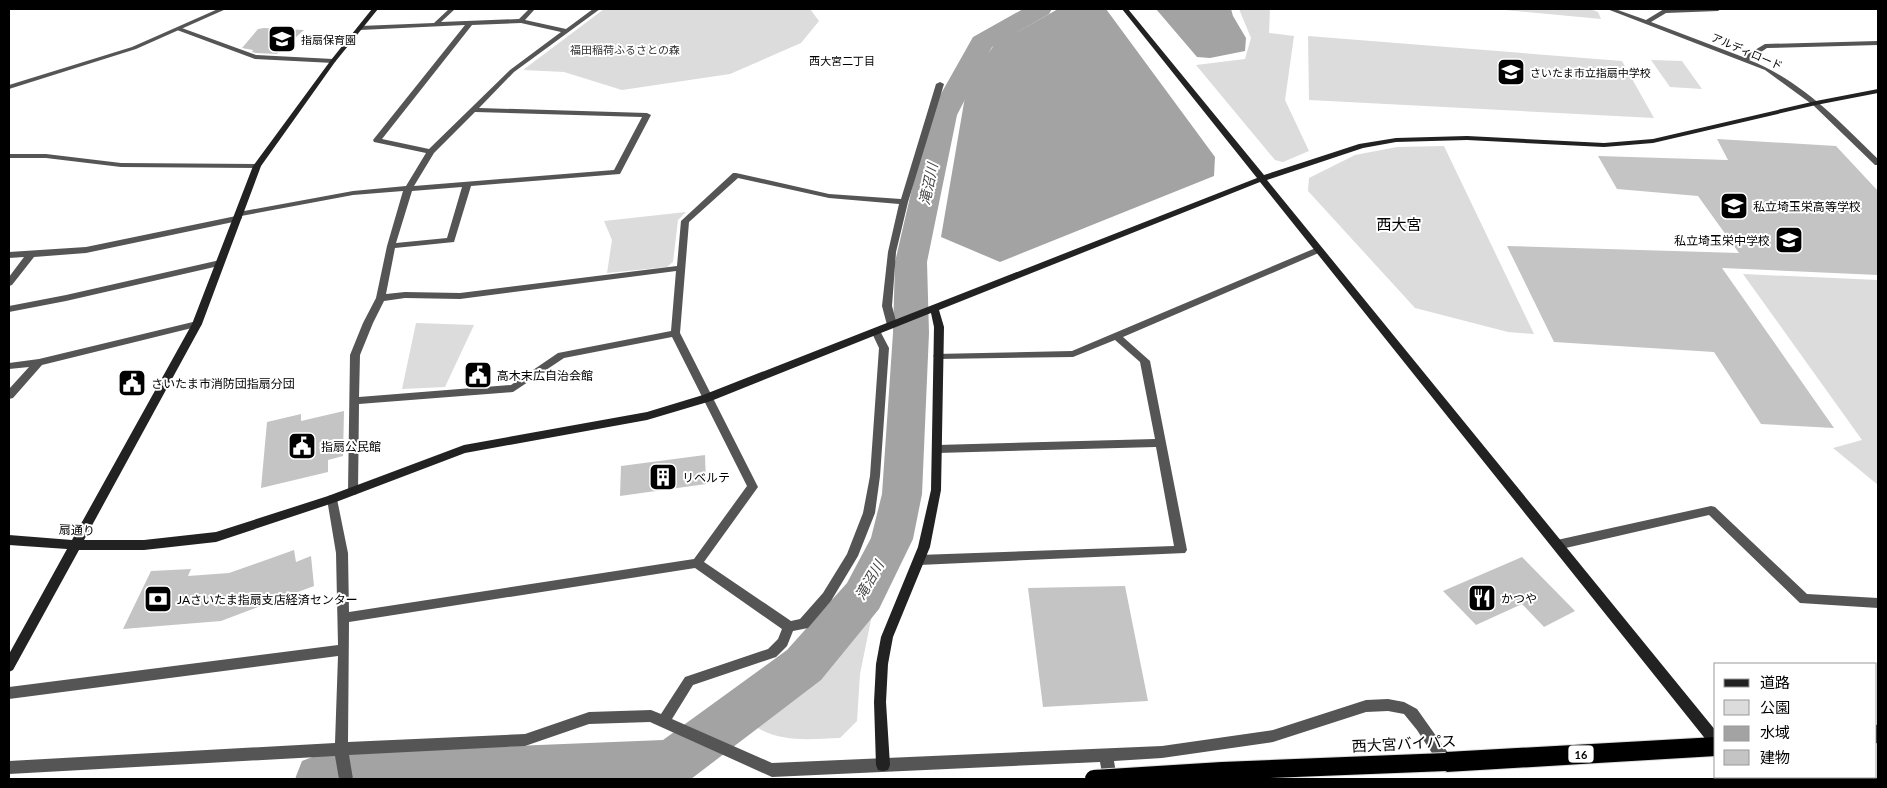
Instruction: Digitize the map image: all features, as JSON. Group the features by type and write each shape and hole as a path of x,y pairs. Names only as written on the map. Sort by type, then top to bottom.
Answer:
{"highway":[{"name":"西大宮バイパス","path":"1094,779 1446,762 1714,744"}],"street":[{"path":"9,87 134,48 223,9"},
{"path":"9,666 197,324 257,166 333,61 375,9"},
{"path":"436,24 452,9"},
{"path":"521,21 532,9"},
{"path":"353,491 356,355 380,298 391,246 408,189 431,152 512,71 597,9"},
{"path":"1125,9 1714,741"},
{"name":"アルディロード","path":"1610,9 1744,60 1782,78 1816,103 1878,163"},
{"path":"1646,23 1664,10 1718,9"},
{"path":"360,28 521,21 568,31"},
{"path":"431,152 376,140 470,23"},
{"path":"179,29 255,57 333,61"},
{"path":"1744,60 1765,46 1878,43"},
{"path":"896,323 887,306 892,252 904,202 940,84"},
{"name":"扇通り","path":"9,540 76,545 144,545 216,537 353,491 464,449 505,440 647,416 707,398 1261,179 1362,146 1396,140 1467,138 1627,145 1653,141 1816,103 1878,91"},
{"path":"9,255 86,250 238,216 353,193 617,172 647,115 474,110"},
{"path":"9,156 46,156 121,165 257,166"},
{"path":"697,563 753,488 674,333 685,220 736,175 829,196 904,202"},
{"path":"391,246 450,240 467,185"},
{"path":"938,356 1073,354 1318,250"},
{"path":"9,283 31,254"},
{"path":"9,309 220,263"},
{"path":"380,298 405,294 460,296 680,268"},
{"path":"883,765 880,702 882,664 887,637 924,547 936,490 938,327 931,309"},
{"path":"9,366 39,362 197,324"},
{"path":"343,618 697,563 788,627 804,624 827,597 852,556 869,513 875,476 884,348 876,331"},
{"path":"354,401 513,388 560,355 674,333"},
{"path":"919,560 1182,550 1145,361 1116,336"},
{"path":"9,396 39,362"},
{"path":"937,449 1161,443"},
{"path":"332,498 342,553 344,650 341,748 346,779"},
{"path":"1557,545 1711,510 1804,599 1878,603"},
{"path":"663,722 689,680 772,653 783,642 788,627"},
{"path":"9,693 344,650"},
{"path":"9,768 341,748 525,740 589,718 651,716 772,770 1106,755 1162,752 1273,736 1366,706 1379,704 1394,705 1411,711 1446,762"},
{"path":"1106,755 1110,779"}],"green space":[{"name":"福田稲荷ふるさとの森","path":"604,9 810,9 819,21 801,43 730,74 622,90 564,72 523,70"},
{"path":"1239,9 1270,9 1269,33 1294,36 1285,100 1309,151 1283,162 1275,160 1196,65 1245,59 1251,38"},
{"path":"1494,9 1590,9 1598,12 1601,19"},
{"path":"1308,36 1622,61 1654,118 1309,100"},
{"path":"1651,60 1682,61 1702,89 1670,87"},
{"path":"1444,146 1534,334 1508,332 1415,308 1308,191 1309,178 1355,155 1397,147"},
{"path":"686,212 678,220 673,262 667,267 607,273 612,240 604,221"},
{"path":"1743,274 1878,280 1878,485 1833,448 1862,440"},
{"path":"416,323 474,325 445,387 402,389"},
{"path":"873,610 860,674 857,721 840,738 786,738 776,736 756,727 822,667"}],"water":[{"path":"1058,9 1106,9 1215,157 1214,176 1000,262 941,237 967,85 994,45"},
{"path":"1156,9 1231,9 1246,38 1245,51 1210,58 1197,57"}],"building":[{"path":"258,29 304,30 277,54 256,53 252,52 253,50 242,48"},
{"path":"1717,139 1836,146 1878,191 1878,275 1722,268 1834,428 1761,424 1714,352 1554,342 1507,246 1739,253 1698,196 1617,189 1598,156 1728,160"},
{"path":"344,411 343,456 328,460 328,472 261,488 267,422 301,414 301,421"},
{"name":"リベルテ","path":"705,455 706,484 620,496 621,466"},
{"path":"294,550 296,562 311,556 314,586 221,621 123,629 151,571 191,569 188,576 229,573"},
{"path":"1522,557 1575,611 1544,627 1522,604 1476,625 1443,591"},
{"path":"1125,586 1148,701 1043,707 1028,588"}],"waterway":[{"name":"滝沼川","path":"320,779 671,764 804,665 863,596 892,539 902,494 911,333 911,262 943,115 982,42 1040,9"}],"place":[{"name":"指扇保育園","path":"282,39"},
{"name":"さいたま市立指扇中学校","path":"1511,72"},
{"name":"私立埼玉栄高等学校","path":"1734,206"},
{"name":"私立埼玉栄中学校","path":"1789,240"},
{"name":"高木末広自治会館","path":"478,375"},
{"name":"さいたま市消防団指扇分団","path":"132,383"},
{"name":"指扇公民館","path":"302,446"},
{"name":"リベルテ","path":"663,477"},
{"name":"かつや","path":"1482,598"},
{"name":"JAさいたま指扇支店経済センター","path":"158,599"}],"district":[{"name":"西大宮二丁目","path":"842,60"},
{"name":"西大宮","path":"1399,224"}]}
